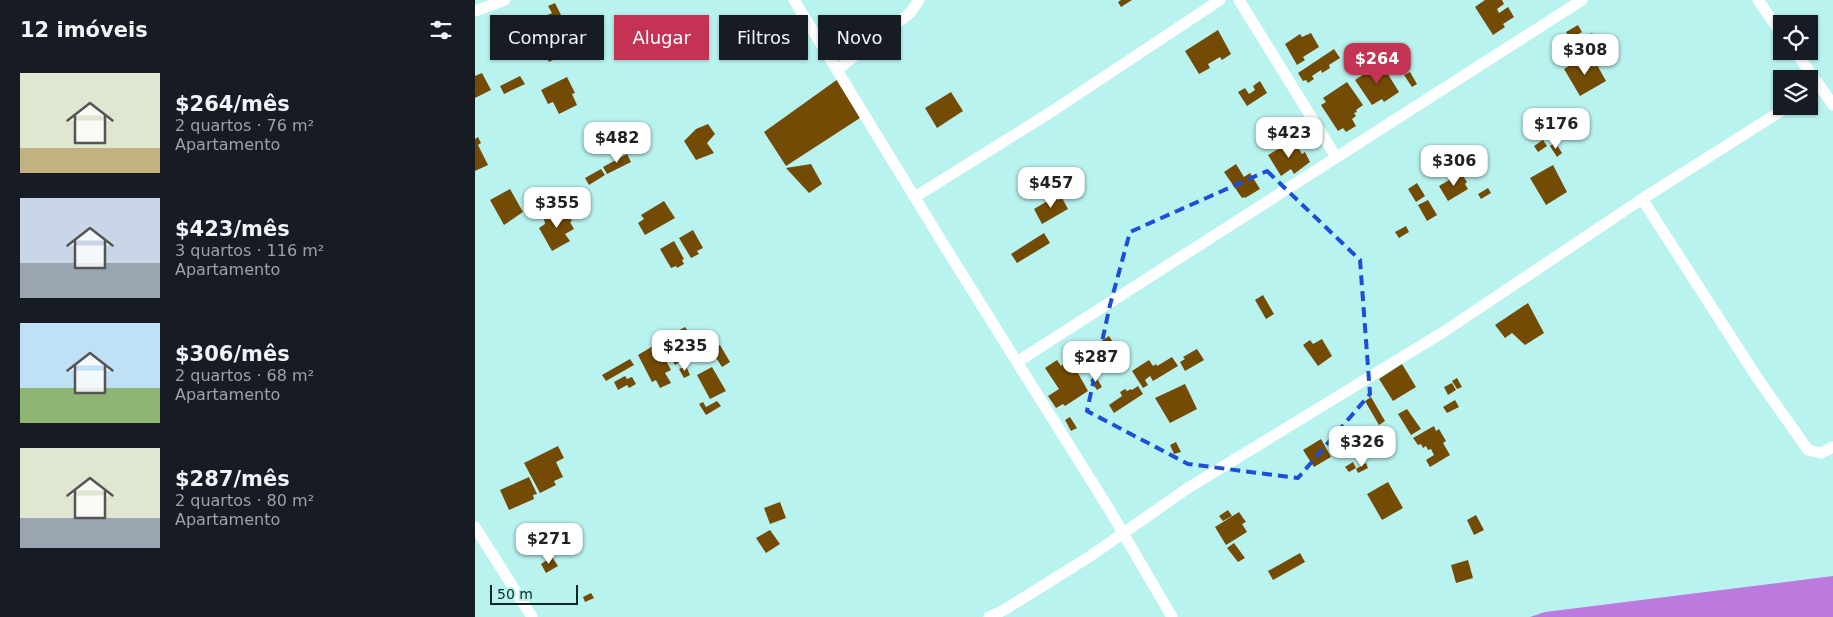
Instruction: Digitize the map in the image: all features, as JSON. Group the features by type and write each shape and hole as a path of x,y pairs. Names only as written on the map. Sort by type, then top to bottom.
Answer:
{"street":[{"path":"475,11 505,0"},
{"path":"794,0 1123,534 1172,617"},
{"path":"837,70 911,13 919,0"},
{"path":"915,197 1051,112 1221,0"},
{"path":"1239,0 1336,157"},
{"path":"1017,362 1582,0"},
{"path":"1758,0 1773,22"},
{"path":"1801,60 1833,105"},
{"path":"989,617 1013,605 1123,534 1188,488 1445,331 1642,199 1775,115"},
{"path":"1642,199 1758,379 1808,450 1821,453 1833,447"},
{"path":"475,527 532,617"}],"highlighted area":[{"path":"1267,171 1360,260 1370,394 1298,478 1188,464 1087,411 1110,305 1130,232"}],"shaded area":[{"path":"1833,576 1833,617 1530,617 1545,612"}],"building":[{"path":"1121,0 1132,0 1121,7 1118,2"},
{"path":"1485,0 1502,0 1504,4 1497,9 1499,13 1508,7 1514,17 1503,24 1505,27 1493,35 1475,7"},
{"path":"555,3 561,15 547,15 552,13 548,6"},
{"path":"1578,25 1582,32 1570,39 1566,32"},
{"path":"1218,30 1231,54 1222,60 1220,57 1208,64 1210,68 1199,74 1185,51"},
{"path":"1311,33 1319,47 1303,57 1305,60 1297,65 1285,44 1300,34 1302,37"},
{"path":"1592,33 1608,60 1603,63 1587,36"},
{"path":"1334,49 1340,58 1329,65 1330,68 1322,73 1321,70 1312,76 1314,79 1308,83 1306,80 1303,81 1298,73"},
{"path":"1589,58 1594,67 1597,65 1606,81 1580,96 1564,69 1579,60 1580,63"},
{"path":"1381,63 1399,92 1384,102 1382,99 1372,105 1355,80"},
{"path":"1410,72 1417,84 1412,87 1404,75"},
{"path":"482,73 491,90 475,98 475,76"},
{"path":"520,76 525,84 504,94 500,86"},
{"path":"567,77 575,93 572,94 577,105 559,114 553,102 548,104 541,90"},
{"path":"838,79 860,118 786,166 764,132"},
{"path":"1260,81 1267,93 1247,106 1238,92 1245,88 1249,94 1255,90 1253,86"},
{"path":"1347,82 1363,105 1356,110 1357,112 1354,113 1356,116 1352,119 1356,126 1346,132 1343,128 1338,131 1321,105 1326,102 1323,98"},
{"path":"951,92 963,111 937,128 925,108"},
{"path":"708,124 715,134 707,143 714,153 696,160 684,141 696,129"},
{"path":"478,137 481,143 478,145 488,165 475,171 475,139"},
{"path":"1294,140 1302,154 1305,152 1310,162 1294,174 1291,169 1281,176 1268,155"},
{"path":"1543,140 1547,146 1538,152 1534,146"},
{"path":"1555,142 1562,153 1557,157 1550,146"},
{"path":"627,154 631,162 607,174 603,167"},
{"path":"811,164 822,184 809,193 786,168"},
{"path":"1236,164 1244,177 1250,173 1260,189 1245,198 1242,198 1224,172"},
{"path":"1553,165 1567,192 1546,205 1530,178"},
{"path":"601,169 605,175 589,185 585,178"},
{"path":"1461,173 1467,182 1465,184 1468,189 1448,201 1439,186"},
{"path":"1417,183 1425,196 1416,202 1408,189"},
{"path":"1488,188 1491,193 1481,199 1478,194"},
{"path":"510,189 523,212 504,225 490,200"},
{"path":"1056,196 1058,200 1062,198 1068,209 1042,224 1034,209"},
{"path":"1428,200 1437,215 1427,221 1418,205"},
{"path":"664,201 675,218 645,235 638,223 644,219 641,215"},
{"path":"564,207 574,229 565,234 570,241 552,251 539,228 545,224 544,219"},
{"path":"1406,226 1409,232 1399,238 1395,232"},
{"path":"693,230 703,248 697,251 699,254 691,258 679,238"},
{"path":"1044,233 1050,243 1017,263 1011,254"},
{"path":"674,241 684,259 682,260 684,264 677,268 676,266 671,268 660,249"},
{"path":"1263,295 1274,314 1266,319 1255,300"},
{"path":"1528,303 1544,333 1525,345 1512,333 1505,338 1495,325"},
{"path":"685,327 687,330 682,333 686,339 674,345 682,361 675,365 661,340"},
{"path":"1109,336 1123,358 1096,375 1086,360 1095,355 1091,348"},
{"path":"1322,339 1332,356 1318,366 1303,345 1310,340 1313,344"},
{"path":"720,345 730,362 722,367 711,350"},
{"path":"653,346 654,348 658,346 671,370 665,373 671,383 660,388 656,380 652,382 638,355"},
{"path":"1197,349 1204,360 1185,371 1180,362 1185,359 1183,357"},
{"path":"1172,357 1178,366 1153,381 1150,376 1145,380 1148,385 1143,388 1132,371 1149,360 1153,366 1156,364 1157,366"},
{"path":"630,359 634,365 606,381 602,375"},
{"path":"1057,360 1061,366 1068,361 1073,369 1075,368 1088,391 1065,406 1063,404 1056,408 1048,396 1059,389 1045,368"},
{"path":"1402,364 1416,387 1393,401 1379,379"},
{"path":"686,366 690,375 684,378 679,369"},
{"path":"712,367 726,391 710,399 697,375"},
{"path":"625,376 627,379 632,377 636,384 629,388 627,385 618,390 614,382"},
{"path":"1096,377 1102,387 1097,390 1090,380"},
{"path":"1457,378 1462,387 1457,389 1452,381"},
{"path":"1452,383 1456,390 1448,395 1444,387"},
{"path":"1185,384 1197,409 1170,423 1155,398"},
{"path":"1138,386 1143,394 1114,413 1109,405 1122,396 1120,392 1125,389 1127,391 1132,390"},
{"path":"1371,397 1385,421 1379,425 1365,401"},
{"path":"1455,400 1459,407 1447,413 1443,407"},
{"path":"717,401 721,406 706,415 699,404 703,402 706,407"},
{"path":"1407,409 1421,429 1411,435 1398,414"},
{"path":"1070,417 1077,428 1071,431 1065,420"},
{"path":"1434,426 1436,431 1439,429 1446,441 1443,443 1450,455 1430,467 1426,460 1434,455 1431,449 1428,450 1426,446 1423,448 1421,444 1418,445 1413,438"},
{"path":"1321,439 1331,457 1314,467 1303,450"},
{"path":"1176,442 1181,452 1174,454 1170,445"},
{"path":"558,446 564,458 556,462 563,477 554,481 556,485 540,493 524,463"},
{"path":"1353,462 1356,468 1349,472 1345,467"},
{"path":"1366,463 1368,468 1358,473 1356,469"},
{"path":"529,477 537,494 533,495 534,499 509,510 500,490"},
{"path":"1388,482 1403,508 1382,520 1367,494"},
{"path":"780,502 786,518 770,524 764,508"},
{"path":"1228,510 1232,516 1223,521 1219,516"},
{"path":"1239,512 1246,522 1242,524 1247,532 1226,545 1215,527"},
{"path":"1476,515 1484,530 1474,535 1467,520"},
{"path":"770,530 780,544 766,553 756,538"},
{"path":"1234,543 1245,558 1238,562 1227,548"},
{"path":"1300,553 1305,562 1273,580 1268,571"},
{"path":"552,557 558,566 546,573 541,564"},
{"path":"1468,560 1473,578 1456,583 1451,565"},
{"path":"591,593 594,598 585,602 583,597"}]}
